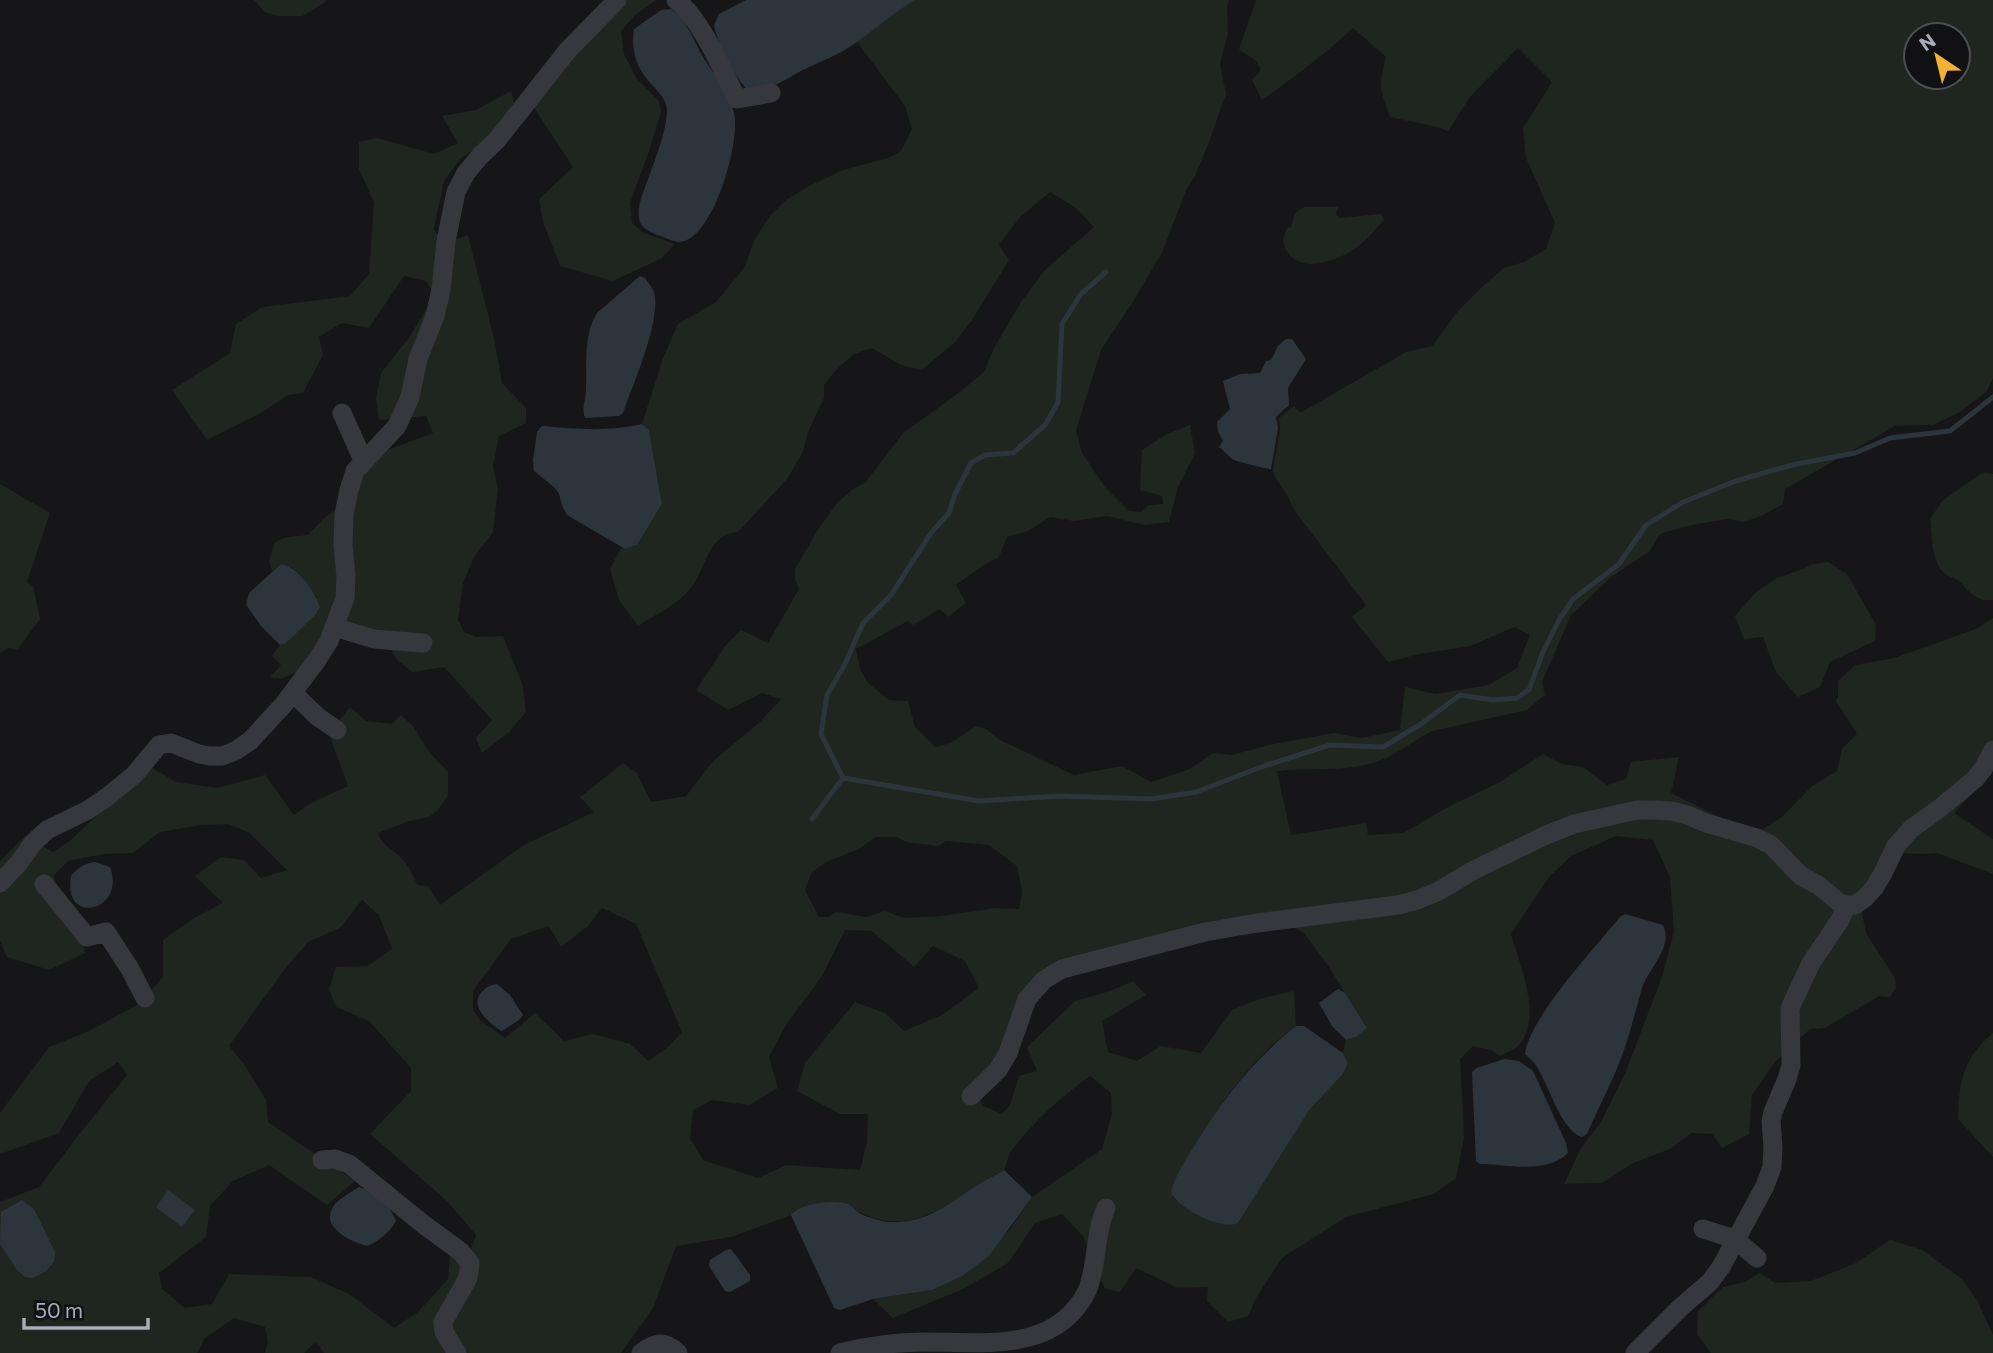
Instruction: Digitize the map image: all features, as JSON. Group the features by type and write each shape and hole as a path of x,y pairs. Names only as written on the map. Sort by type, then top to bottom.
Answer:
{"street":[{"path":"0,883 47,830 88,810 107,797 134,775 159,745 171,743 210,756 222,756 250,741 293,694 329,641 345,598 344,514 355,471 397,426 410,397 418,359 435,316 441,290 446,241 456,192 466,173 497,139 568,50 617,0"},
{"path":"677,0 690,13 701,31 737,99 771,93"},
{"path":"342,413 363,460"},
{"path":"334,627 374,639 423,643"},
{"path":"293,694 337,730"},
{"path":"971,1096 998,1070 1008,1053 1027,999 1044,980 1062,969 1205,932 1398,905 1417,900 1544,836 1574,824 1637,810 1672,811 1757,838 1771,845 1801,876 1818,885 1840,903 1855,905 1865,898 1882,875 1896,846 1911,828 1975,779 1993,750"},
{"path":"44,884 87,937 106,932 145,998"},
{"path":"1635,1353 1710,1282 1765,1186 1772,1167 1771,1121 1791,1065 1790,1018 1793,999 1811,962 1847,905"},
{"path":"322,1160 335,1159 349,1164 461,1252 470,1264 468,1278 443,1322 444,1332 457,1353"},
{"path":"840,1353 924,1342 982,1345 1011,1343 1050,1333 1063,1324 1077,1308 1087,1290 1093,1271 1100,1222 1106,1208"},
{"path":"1703,1229 1735,1239 1757,1258"},
{"path":"641,1353 657,1343 665,1343 678,1353"}],"shaded area":[{"path":"254,0 326,0 302,16 278,16 265,12"},
{"path":"627,0 656,0 635,15 621,31 624,54 637,79 659,101 661,112 630,203 632,223 644,233 675,244 662,258 613,281 560,266 543,222 539,199 573,167 531,103 601,19"},
{"path":"746,0 915,0 843,51 775,85 749,91 727,60 714,25 719,14"},
{"path":"915,0 1229,0 1228,33 1220,64 1226,94 1209,142 1186,190 1162,253 1101,350 1076,430 1082,453 1105,487 1129,511 1142,512 1148,505 1163,504 1162,496 1140,490 1142,450 1167,434 1190,425 1195,453 1178,487 1169,522 1145,525 1107,516 1074,521 1050,517 1028,531 1007,537 999,557 956,585 966,603 948,617 940,609 913,625 908,621 856,649 860,669 868,683 889,700 908,701 915,727 935,747 951,743 976,726 1074,775 1122,766 1151,782 1190,769 1213,753 1231,755 1334,733 1362,738 1400,730 1405,687 1436,694 1489,685 1517,668 1530,635 1514,627 1471,646 1388,662 1352,617 1366,605 1295,511 1273,470 1280,429 1279,418 1294,406 1300,413 1406,352 1432,346 1458,311 1484,285 1504,268 1524,262 1546,249 1555,223 1526,158 1523,128 1552,82 1518,48 1470,97 1448,131 1390,117 1381,87 1386,57 1353,28 1262,100 1252,80 1261,70 1255,60 1239,49 1256,0 1993,0 1993,378 1987,391 1960,412 1933,425 1895,426 1785,489 1783,504 1761,516 1744,522 1727,519 1687,526 1660,534 1650,551 1611,577 1571,615 1542,682 1545,695 1527,710 1432,731 1377,762 1349,768 1277,771 1291,835 1366,823 1368,835 1403,833 1500,782 1543,754 1562,764 1583,767 1607,785 1626,779 1631,762 1679,757 1671,793 1730,822 1761,830 1782,817 1812,786 1837,771 1842,749 1857,734 1836,701 1838,681 1855,665 1894,658 1976,629 1993,618 1993,771 1954,813 1993,839 1993,874 1937,853 1885,852 1866,888 1862,913 1866,933 1895,978 1896,988 1890,997 1879,996 1825,1028 1810,1029 1775,1062 1752,1095 1749,1134 1722,1148 1712,1134 1691,1133 1670,1149 1633,1163 1602,1183 1564,1184 1581,1148 1601,1122 1626,1071 1662,977 1674,931 1670,877 1653,840 1616,836 1571,856 1549,877 1511,934 1527,991 1529,1020 1526,1034 1517,1047 1500,1056 1491,1050 1473,1046 1460,1059 1464,1137 1456,1178 1434,1194 1346,1217 1282,1258 1256,1298 1248,1316 1228,1322 1207,1301 1208,1287 1178,1288 1136,1268 1120,1292 1105,1289 1083,1236 1062,1214 1035,1223 1008,1263 963,1289 893,1318 873,1299 932,1290 1009,1231 1032,1197 1102,1149 1112,1114 1111,1093 1090,1076 1029,1129 1011,1152 1004,1170 929,1214 909,1220 890,1221 869,1216 847,1204 794,1211 791,1215 731,1237 676,1246 653,1308 621,1353 324,1353 316,1341 304,1353 265,1353 268,1342 265,1327 234,1318 205,1338 197,1353 0,1353 0,1202 39,1187 127,1075 118,1062 89,1081 59,1133 0,1154 0,1113 49,1047 89,1031 139,1004 163,977 163,940 194,918 223,903 195,876 221,857 244,860 261,878 287,870 248,832 227,824 160,832 133,853 104,854 68,861 54,875 56,898 81,937 85,953 49,970 7,957 0,941 0,861 25,836 53,852 71,840 149,766 176,782 218,788 265,775 294,815 309,804 348,786 329,734 350,707 366,721 392,724 401,715 414,727 429,752 448,772 448,795 438,810 429,817 409,821 378,833 384,843 407,865 417,885 428,886 440,905 524,845 594,812 580,797 623,763 637,773 651,802 686,796 713,761 759,723 781,699 762,693 728,710 696,690 726,645 741,630 768,643 799,589 795,569 837,503 865,483 903,433 984,372 994,348 1021,302 1045,270 1094,227 1076,208 1050,192 1020,217 999,245 1009,260 972,320 955,342 922,370 901,365 872,348 854,354 824,385 824,398 808,432 803,452 787,479 738,532 720,538 686,594 638,626 619,600 610,569 621,548 637,545 662,504 649,430 642,424 663,358 678,324 716,302 744,268 755,239 769,217 786,200 843,170 888,158 901,151 912,129 905,106 857,42 898,9","holes":["875,837 897,837 906,842 938,846 946,841 989,845 1017,866 1022,892 1019,909 996,908 904,918 885,911 866,917 836,912 829,917 819,917 805,890 812,872 826,862 859,849","362,900 379,915 392,949 368,966 336,967 329,989 336,1007 369,1021 411,1068 411,1091 370,1134 447,1201 476,1235 471,1249 450,1254 448,1279 418,1312 394,1328 349,1294 311,1277 229,1274 212,1304 185,1308 162,1289 159,1273 206,1237 210,1206 233,1181 269,1165 327,1205 355,1181 268,1122 266,1100 244,1064 229,1046 284,970 308,942 340,928","602,908 636,924 682,1032 667,1048 648,1061 630,1044 593,1034 564,1041 535,1013 505,1038 480,1020 473,1010 473,991 511,939 549,926 561,947 588,926","1283,923 1303,932 1327,964 1367,1028 1356,1037 1346,1040 1343,1053 1348,1063 1343,1074 1310,1109 1238,1223 1196,1213 1173,1198 1185,1162 1225,1099 1272,1045 1296,1026 1294,991 1259,999 1232,1010 1201,1053 1161,1046 1137,1061 1108,1052 1102,1021 1146,995 1133,981 1075,1001 1027,1047 1037,1071 1019,1076 1010,1105 1002,1114 984,1106 971,1090 988,1072 1040,975","845,930 872,931 914,967 933,946 965,961 979,988 942,1015 904,1031 885,1013 855,1002 805,1063 797,1091 840,1114 868,1114 867,1142 860,1170 786,1165 758,1178 703,1160 690,1138 693,1110 712,1100 749,1105 778,1088 769,1057 786,1025 822,976"]},
{"path":"671,9 686,26 726,92 734,113 735,126 729,166 713,209 691,238 678,242 651,232 643,227 640,221 640,204 663,137 667,110 663,97 639,68 633,42 634,29 661,10"},
{"path":"511,91 515,106 482,144 460,159 444,181 434,229 442,244 468,235 494,338 502,383 526,408 526,423 499,436 493,466 498,489 493,532 474,557 463,583 458,620 464,632 476,637 503,636 523,686 526,712 509,732 482,753 476,738 492,720 444,667 413,672 398,661 382,635 347,628 307,667 281,679 270,677 281,665 272,656 280,645 286,643 317,597 292,568 281,564 272,571 269,561 275,542 287,537 308,535 323,519 354,495 359,472 377,454 433,433 426,416 379,420 376,398 381,373 408,339 435,295 426,281 404,276 369,328 342,323 319,337 323,355 303,393 288,395 261,413 207,440 172,390 230,353 236,324 262,307 350,296 369,274 374,203 359,169 359,142 377,138 434,154 458,143 442,116 476,110"},
{"path":"1304,207 1338,207 1336,214 1340,218 1381,214 1384,220 1364,241 1345,255 1314,264 1304,263 1295,260 1288,253 1283,240 1295,213"},
{"path":"640,276 645,278 654,292 655,310 644,355 623,413 619,416 585,418 583,411 587,350 593,320 598,312"},
{"path":"1286,339 1292,339 1306,359 1288,388 1289,405 1276,417 1278,428 1271,469 1232,459 1219,447 1223,441 1217,422 1230,409 1223,381 1240,374 1260,373 1266,361 1271,360 1278,346"},
{"path":"642,424 649,430 662,504 637,545 625,549 567,515 555,488 534,471 533,460 537,432 542,426 604,429"},
{"path":"1982,473 1993,474 1993,600 1983,600 1975,596 1959,581 1943,572 1934,554 1930,519 1943,500"},
{"path":"0,484 50,513 27,582 33,586 40,619 18,649 8,648 0,653"},
{"path":"1828,562 1847,574 1876,625 1875,641 1830,662 1820,687 1798,697 1776,672 1763,637 1744,639 1735,616 1756,592 1777,578 1813,564"},
{"path":"281,564 294,570 305,581 320,607 286,643 280,645 261,626 246,605 249,593"},
{"path":"96,862 110,867 113,882 110,894 103,903 84,907 76,902 71,892 71,876 82,866"},
{"path":"1625,914 1663,925 1665,941 1642,988 1616,1071 1587,1134 1582,1137 1568,1126 1542,1075 1525,1054 1538,1021 1551,1002 1581,963"},
{"path":"497,984 510,995 523,1015 502,1031 482,1014 478,1003 478,997 484,990"},
{"path":"1338,989 1345,993 1367,1028 1356,1037 1346,1040 1332,1026 1319,1003"},
{"path":"1296,1026 1304,1026 1343,1053 1348,1063 1343,1074 1310,1109 1238,1223 1222,1224 1191,1211 1171,1192 1178,1173 1207,1126 1241,1080"},
{"path":"1993,1033 1993,1157 1958,1119 1962,1082 1969,1061"},
{"path":"1504,1059 1519,1061 1533,1071 1566,1143 1568,1153 1559,1160 1526,1167 1480,1164 1476,1161 1472,1072"},
{"path":"1004,1170 1032,1197 989,1256 962,1276 932,1290 873,1299 840,1310 834,1308 791,1215 795,1211 817,1203 834,1202 848,1204 861,1214 881,1221 913,1220 945,1207"},
{"path":"359,1187 381,1200 396,1221 384,1236 368,1246 345,1237 333,1226 330,1219 335,1204"},
{"path":"168,1190 195,1210 182,1227 156,1207"},
{"path":"22,1200 34,1209 55,1252 54,1262 46,1271 33,1278 25,1277 17,1270 0,1244 1,1212"},
{"path":"1890,1240 1922,1250 1962,1279 1977,1300 1993,1335 1993,1353 1711,1353 1697,1334 1698,1311 1723,1287 1745,1282 1760,1273 1775,1283 1811,1281 1856,1263"},
{"path":"731,1249 750,1275 750,1281 730,1292 725,1291 709,1266 710,1260"}],"waterway":[{"path":"812,819 843,778 821,734 827,695 845,664 863,623 891,595 931,533 949,513 955,494 971,463 985,455 1013,453 1046,424 1058,402 1062,324 1081,294 1106,272"},
{"path":"843,778 979,801 1059,796 1152,799 1196,792 1330,745 1383,747 1421,724 1460,695 1493,700 1517,698 1529,690 1543,652 1573,599 1619,564 1646,525 1683,502 1736,481 1792,465 1855,453 1890,438 1950,431 1993,397"}]}
